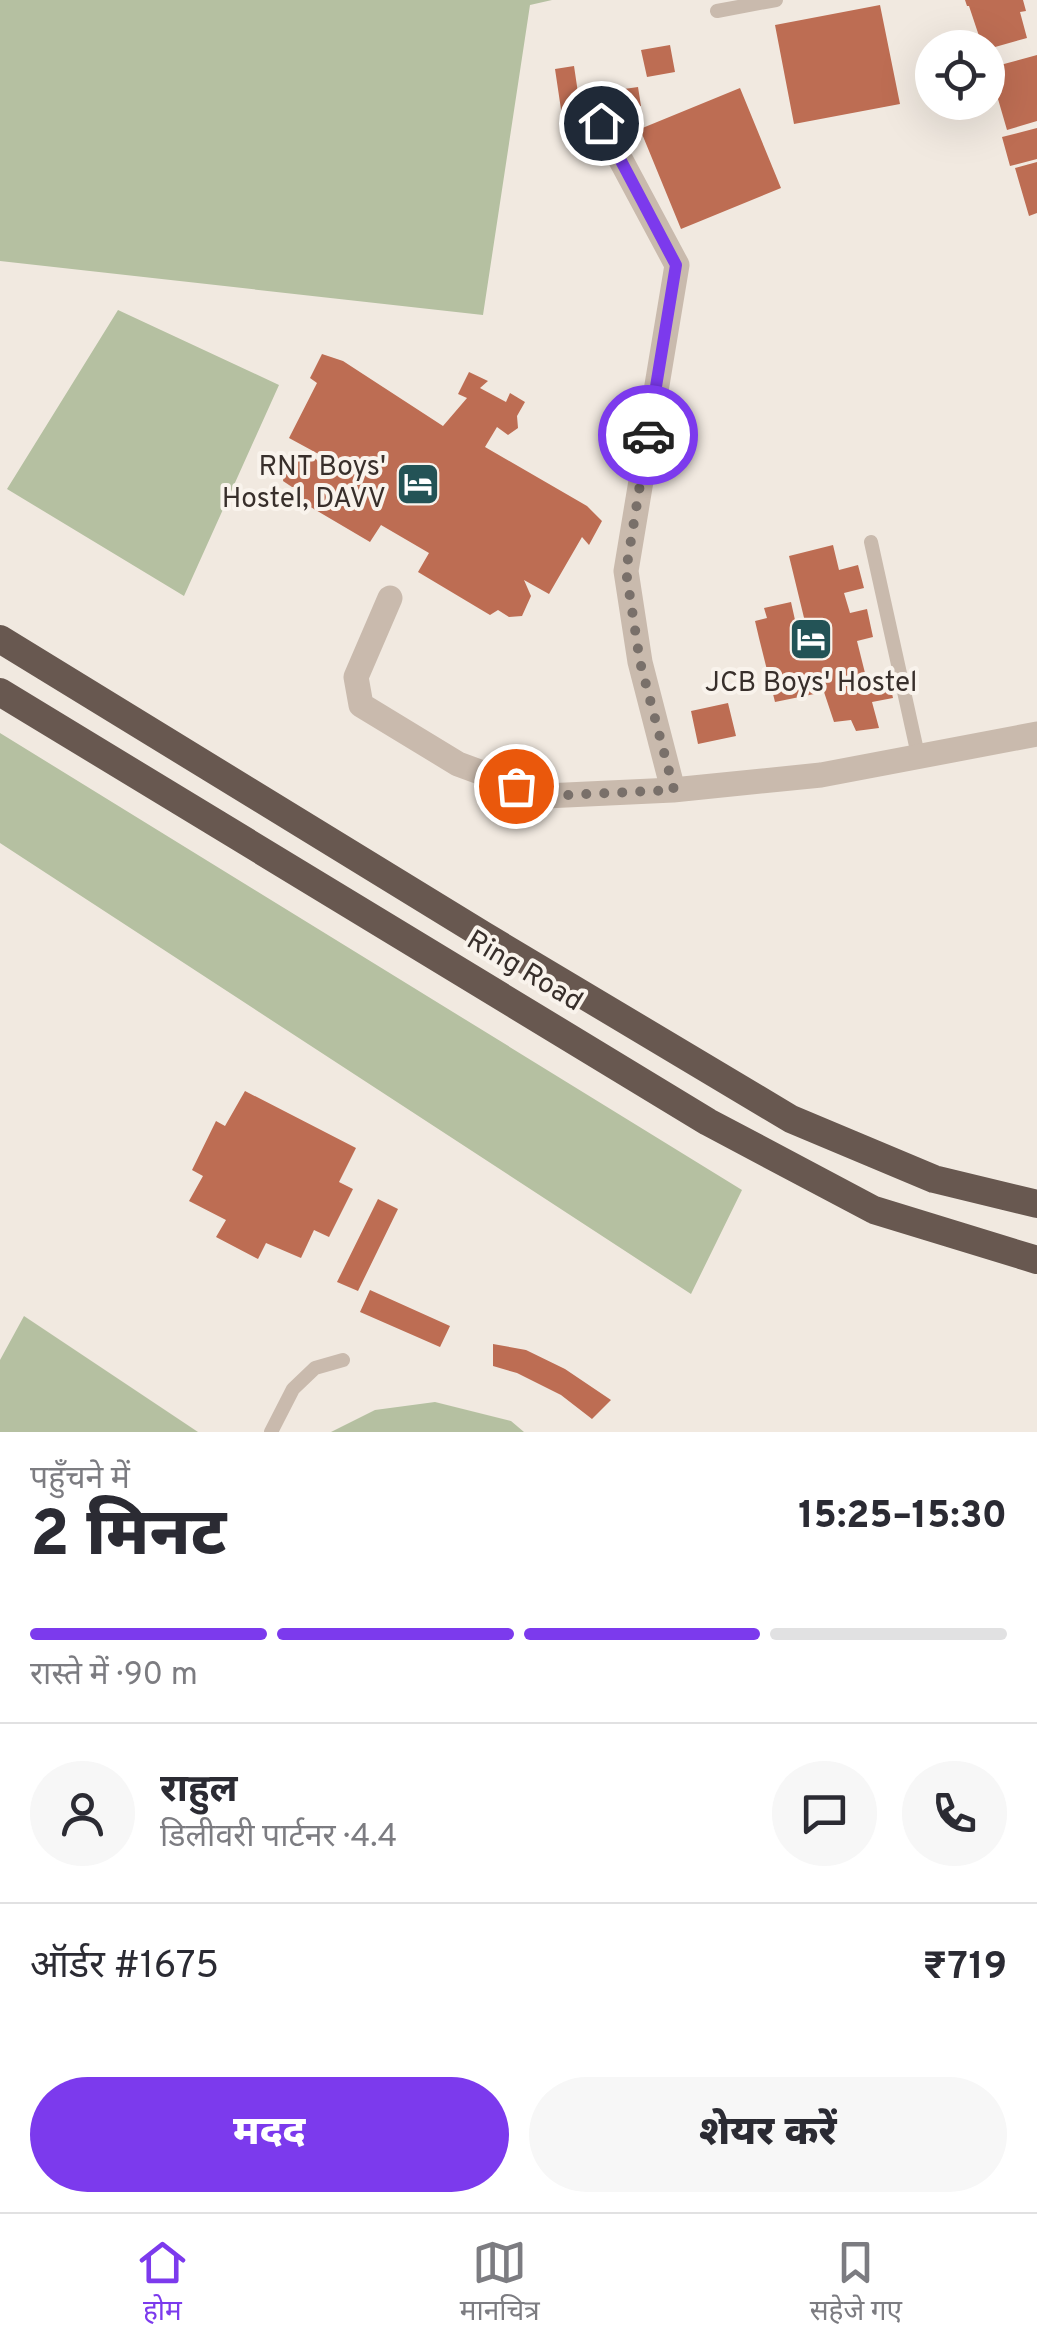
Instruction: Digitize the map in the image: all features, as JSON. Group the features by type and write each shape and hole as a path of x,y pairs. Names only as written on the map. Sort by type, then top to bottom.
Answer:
{"highway":[{"name":"Ring Road","path":"0,640 791,1118 934,1178 1037,1204"},
{"name":"Ring Road","path":"0,692 708,1122 874,1210 1037,1260"},
{"path":"934,1178 1037,1195"}],"street":[{"path":"601,123 676,265 626,571 640,662 674,790"},
{"path":"390,598 356,676 362,705 458,764 545,796 674,790 820,776 1037,734"}],"lane":[{"path":"717,12 776,0"},
{"path":"871,542 918,756"},
{"path":"271,1432 293,1389 315,1368 344,1360"}],"green space":[{"path":"0,0 552,0 530,5 483,315 0,261"},
{"path":"118,310 279,385 184,596 7,489"},
{"path":"0,733 742,1190 691,1294 0,843"},
{"path":"24,1316 198,1432 0,1432 0,1360"},
{"path":"435,1402 511,1421 524,1432 331,1432 375,1410"}],"building":[{"path":"965,0 1023,0 1026,11 1020,12 1027,38 1005,44 1005,30 977,30"},
{"path":"880,5 900,104 794,124 775,25"},
{"path":"670,45 675,72 647,77 641,50"},
{"path":"1037,55 1037,121 1007,130 1004,120 1005,64"},
{"path":"574,66 581,113 562,116 555,69"},
{"path":"638,87 641,106 591,112 589,94"},
{"path":"740,88 781,188 681,229 640,129"},
{"path":"1037,128 1037,159 1010,166 1002,137"},
{"path":"1037,162 1037,213 1029,216 1015,168"},
{"name":"RNT Boys' Hostel, DAVV","path":"322,354 343,361 443,426 467,398 458,394 469,372 488,381 480,388 506,402 510,393 525,402 517,416 518,428 508,435 497,427 485,447 587,506 602,521 589,545 582,537 549,594 524,580 531,596 522,616 509,617 498,610 490,615 418,572 429,553 381,525 370,542 297,499 303,487 292,487 283,481 286,463 296,452 316,459 320,465 324,457 289,438 317,383 310,378"},
{"name":"JCB Boys' Hostel","path":"833,545 839,570 858,565 864,588 844,593 850,613 867,609 873,637 857,641 867,681 888,676 893,698 872,702 879,728 856,731 851,720 834,722 824,692 775,702 755,621 767,618 764,608 791,602 797,629 806,626 789,556"},
{"path":"728,703 736,736 698,744 691,711"},
{"path":"245,1091 356,1148 339,1182 353,1189 329,1237 314,1230 301,1258 266,1243 258,1259 216,1237 226,1220 189,1201 203,1176 192,1170 216,1121 225,1126"},
{"path":"378,1199 398,1209 358,1291 337,1282"},
{"path":"370,1290 450,1326 440,1347 360,1312"},
{"path":"493,1344 526,1350 565,1369 611,1400 592,1419 561,1395 493,1366"}],"way so far":[{"path":"516,786 545,796 674,790 640,662 626,571 648,435"}],"place":[{"name":"RNT Boys' Hostel, DAVV","path":"418,484"},
{"name":"JCB Boys' Hostel","path":"811,639"}],"route":[{"path":"601,123 676,265 648,435"}]}
